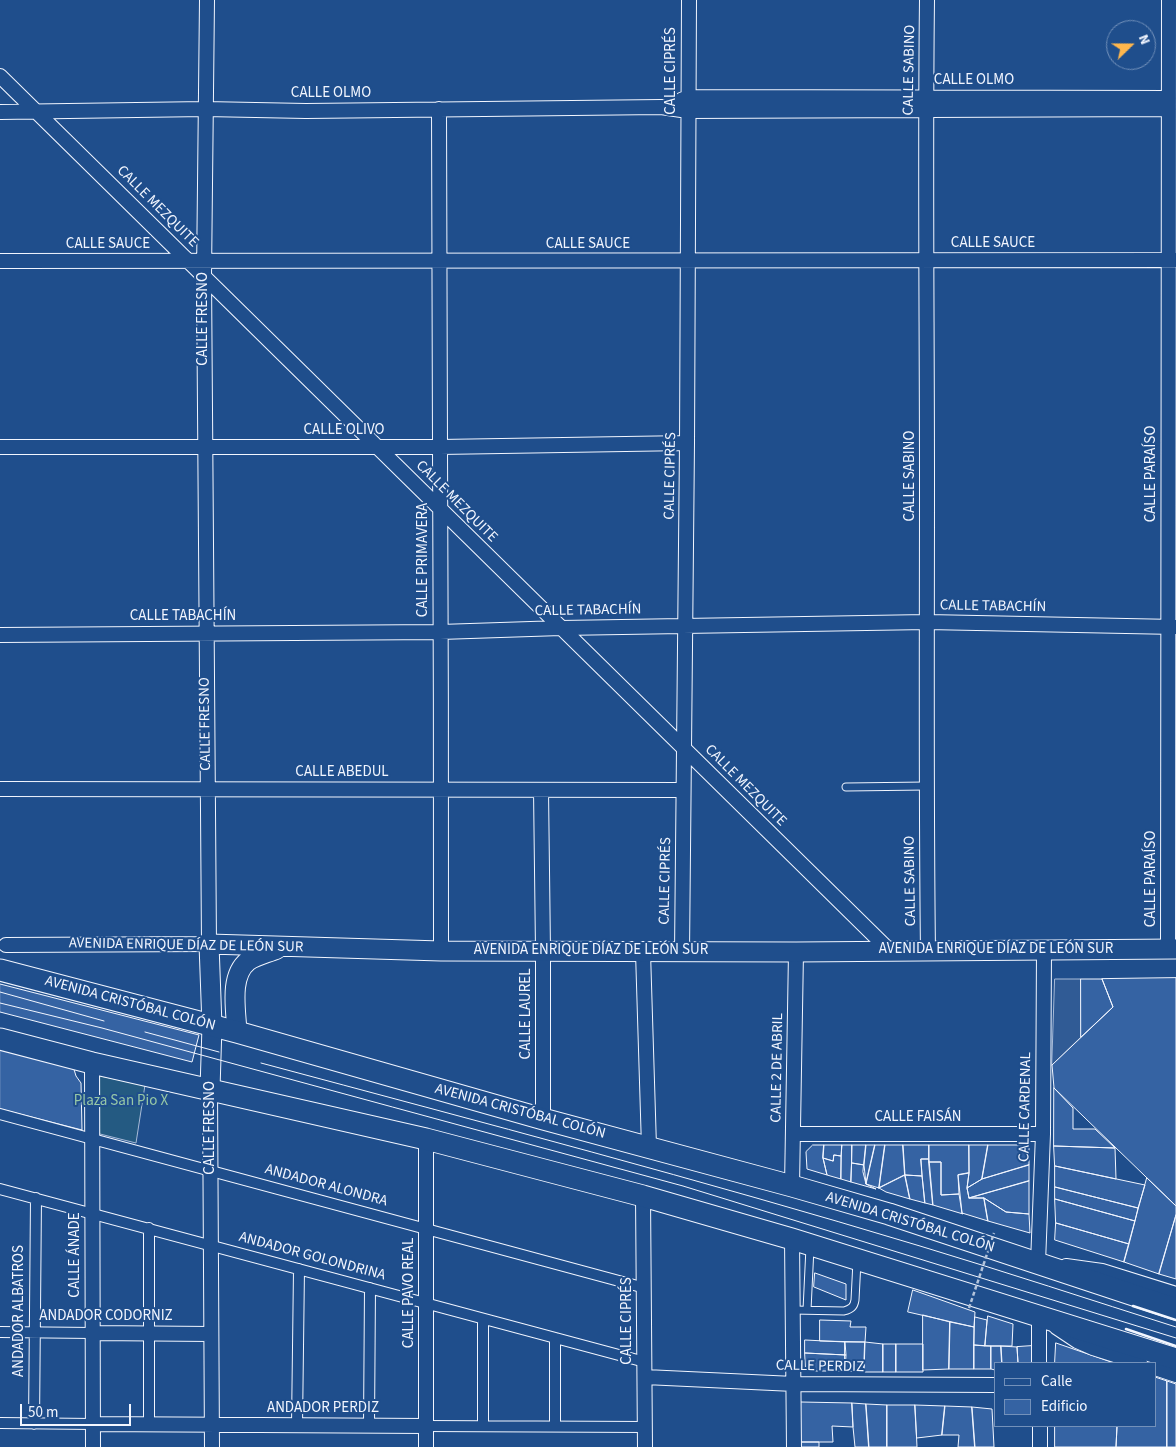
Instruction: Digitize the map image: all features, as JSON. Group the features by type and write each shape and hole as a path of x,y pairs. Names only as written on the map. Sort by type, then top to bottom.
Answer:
{"main road":[{"name":"AVENIDA ENRIQUE DÍAZ DE LEÓN SUR","path":"208,944 441,951 796,952 1172,949"},
{"name":"CALLE FRESNO","path":"208,944 212,1026 210,1089"},
{"path":"237,1032 235,984 240,970 248,961 286,946"},
{"name":"AVENIDA CRISTÓBAL COLÓN","path":"0,970 237,1032 792,1186 889,1214 1176,1309"},
{"path":"0,1040 426,1138 644,1196 801,1241 1176,1359"}],"street":[{"name":"CALLE FRESNO","path":"207,0 204,276 208,944"},
{"name":"CALLE CIPRÉS","path":"682,952 688,443 689,0"},
{"name":"CALLE SABINO","path":"927,0 926,786 928,951"},
{"name":"CALLE PARAÍSO","path":"1169,0 1168,104 1172,260 1172,949"},
{"name":"CALLE MEZQUITE","path":"0,76 890,951"},
{"name":"CALLE OLMO","path":"0,112 35,110 205,109 306,111 661,107 688,104 1168,104"},
{"name":"CALLE PRIMAVERA","path":"439,109 441,951"},
{"name":"CALLE SAUCE","path":"0,261 1172,260"},
{"name":"CALLE OLIVO","path":"0,447 440,447 688,443"},
{"name":"CALLE TABACHÍN","path":"0,635 440,632 685,625 927,622 1172,627"},
{"name":"CALLE ABEDUL","path":"0,789 683,790"},
{"name":"CALLE LAUREL","path":"541,790 543,1118"},
{"name":"AVENIDA ENRIQUE DÍAZ DE LEÓN SUR","path":"6,945 208,944"},
{"name":"CALLE CARDENAL","path":"1038,1264 1044,1134 1044,950"},
{"path":"643,952 649,1147"},
{"name":"CALLE 2 DE ABRIL","path":"792,1186 796,952"},
{"name":"CALLE ÁNADE","path":"92,1062 93,1447"},
{"name":"CALLE FRESNO","path":"210,1089 212,1447"},
{"name":"ANDADOR ALONDRA","path":"0,1114 645,1288"},
{"name":"CALLE FAISÁN","path":"793,1134 1044,1134"},
{"name":"CALLE PAVO REAL","path":"426,1138 426,1447"},
{"name":"ANDADOR GOLONDRINA","path":"0,1189 645,1362"},
{"name":"CALLE CIPRÉS","path":"644,1196 645,1447"},
{"name":"ANDADOR ALBATROS","path":"34,1424 36,1198"},
{"path":"149,1228 149,1424"},
{"path":"794,1447 794,1384 800,1310 801,1241"},
{"name":"AVENIDA CRISTÓBAL COLÓN","path":"1038,1264 1081,1267 1102,1271 1176,1294"},
{"path":"297,1425 299,1269"},
{"path":"369,1425 370,1288"},
{"path":"1039,1316 1039,1362"},
{"path":"1039,1316 1077,1341 1137,1362"},
{"path":"483,1319 483,1426"},
{"name":"ANDADOR CODORNIZ","path":"0,1332 211,1334"},
{"path":"555,1338 555,1426"},
{"path":"1156,1368 1176,1375"},
{"name":"CALLE PERDIZ","path":"645,1377 794,1384 994,1385"},
{"name":"ANDADOR PERDIZ","path":"0,1424 645,1427"},
{"path":"1040,1427 1040,1447"}],"lane":[{"path":"846,787 926,786"},
{"path":"800,1310 850,1310 854,1306 855,1300 857,1259"}],"path":[{"path":"969,1308 994,1233"}],"green space":[{"name":"Plaza San Pio X","path":"100,1076 145,1085 136,1143 100,1134"}],"shaded area":[{"path":"1055,979 1081,979 1081,1037 1052,1065"}],"building":[{"path":"1176,978 1176,1206 1054,1088 1052,1065 1113,1007 1102,979"},
{"path":"1081,979 1102,979 1113,1007 1081,1037"},
{"path":"0,984 199,1035 192,1062 0,1012"},
{"path":"0,1046 73,1066 76,1076 81,1083 82,1130 0,1109"},
{"path":"1054,1088 1073,1108 1073,1129 1095,1129 1115,1148 1054,1146"},
{"path":"813,1145 824,1145 823,1158 827,1175 807,1169 806,1152"},
{"path":"824,1145 842,1145 841,1156 834,1155 833,1161 823,1158"},
{"path":"842,1145 852,1145 851,1182 841,1179"},
{"path":"852,1145 866,1145 864,1165 852,1163"},
{"path":"866,1145 875,1145 866,1184 863,1172"},
{"path":"875,1145 885,1145 879,1188 866,1184"},
{"path":"885,1145 903,1145 905,1175 879,1188"},
{"path":"903,1145 929,1145 929,1159 921,1159 922,1176 905,1175"},
{"path":"929,1145 969,1145 969,1173 958,1175 959,1194 941,1195 941,1162 929,1162"},
{"path":"969,1145 988,1145 982,1179 967,1188 969,1173"},
{"path":"988,1145 1029,1145 1029,1165 982,1179"},
{"path":"1054,1146 1115,1148 1116,1179 1055,1166"},
{"path":"834,1155 841,1156 841,1179 827,1175 823,1158 833,1161"},
{"path":"921,1159 929,1159 933,1205 925,1203"},
{"path":"929,1162 941,1162 941,1195 959,1194 963,1214 933,1205"},
{"path":"852,1163 864,1165 866,1184 876,1189 851,1182"},
{"path":"1029,1165 1029,1181 969,1198 967,1188 982,1179"},
{"path":"1055,1166 1145,1185 1138,1208 1055,1187"},
{"path":"969,1173 967,1188 969,1198 984,1198 988,1221 962,1213 958,1175"},
{"path":"905,1175 910,1199 879,1188"},
{"path":"905,1175 922,1176 925,1203 910,1199"},
{"path":"1147,1178 1176,1206 1176,1215 1159,1274 1124,1262"},
{"path":"1029,1181 1029,1214 1006,1212 984,1198 969,1198"},
{"path":"1055,1187 1138,1208 1135,1221 1055,1199"},
{"path":"984,1198 1006,1212 1029,1214 1030,1233 988,1221"},
{"path":"1055,1199 1135,1221 1129,1244 1056,1223"},
{"path":"1176,1215 1176,1279 1159,1274"},
{"path":"1056,1223 1129,1244 1124,1262 1055,1240"},
{"path":"815,1273 846,1284 846,1300 814,1287"},
{"path":"913,1290 975,1312 974,1327 908,1312"},
{"path":"923,1315 950,1322 949,1369 923,1370"},
{"path":"988,1316 1013,1324 1012,1346 985,1346"},
{"path":"975,1317 987,1320 985,1346 974,1345"},
{"path":"820,1320 851,1321 850,1327 866,1327 865,1342 820,1341"},
{"path":"950,1322 974,1327 974,1369 949,1369"},
{"path":"805,1340 845,1342 846,1355 805,1353"},
{"path":"845,1342 865,1342 864,1372 845,1371"},
{"path":"865,1342 883,1344 883,1372 864,1372"},
{"path":"1056,1343 1111,1362 1055,1362"},
{"path":"883,1344 896,1344 896,1372 883,1372"},
{"path":"896,1344 923,1344 923,1372 896,1372"},
{"path":"974,1345 991,1346 991,1369 974,1369"},
{"path":"991,1346 1001,1346 1002,1362 994,1362 994,1370 991,1369"},
{"path":"1001,1346 1017,1347 1018,1362 1002,1362"},
{"path":"1032,1346 1033,1362 1018,1362 1017,1347"},
{"path":"805,1353 846,1355 845,1371 806,1371"},
{"path":"1156,1377 1167,1381 1167,1447 1116,1447 1117,1427 1156,1427"},
{"path":"1167,1381 1176,1384 1176,1447 1167,1447"},
{"path":"801,1402 852,1403 853,1427 832,1426 833,1442 800,1442"},
{"path":"852,1403 866,1404 869,1447 855,1447"},
{"path":"866,1404 887,1405 887,1447 869,1447"},
{"path":"887,1405 915,1405 917,1447 887,1447"},
{"path":"915,1405 945,1406 942,1435 917,1438"},
{"path":"945,1406 972,1407 975,1447 958,1447 959,1435 942,1435"},
{"path":"972,1407 992,1409 994,1447 975,1447"},
{"path":"1055,1427 1117,1427 1116,1447 1055,1447"},
{"path":"800,1442 819,1442 819,1447 801,1447"}],"tram line":[{"path":"0,992 104,1021"},
{"path":"0,1003 102,1028 683,1186 1176,1338"},
{"path":"145,1032 219,1052"},
{"path":"261,1063 756,1198 952,1256 1176,1327"}],"wall":[{"path":"1133,1306 1176,1320"},
{"path":"1126,1329 1176,1346"}]}
